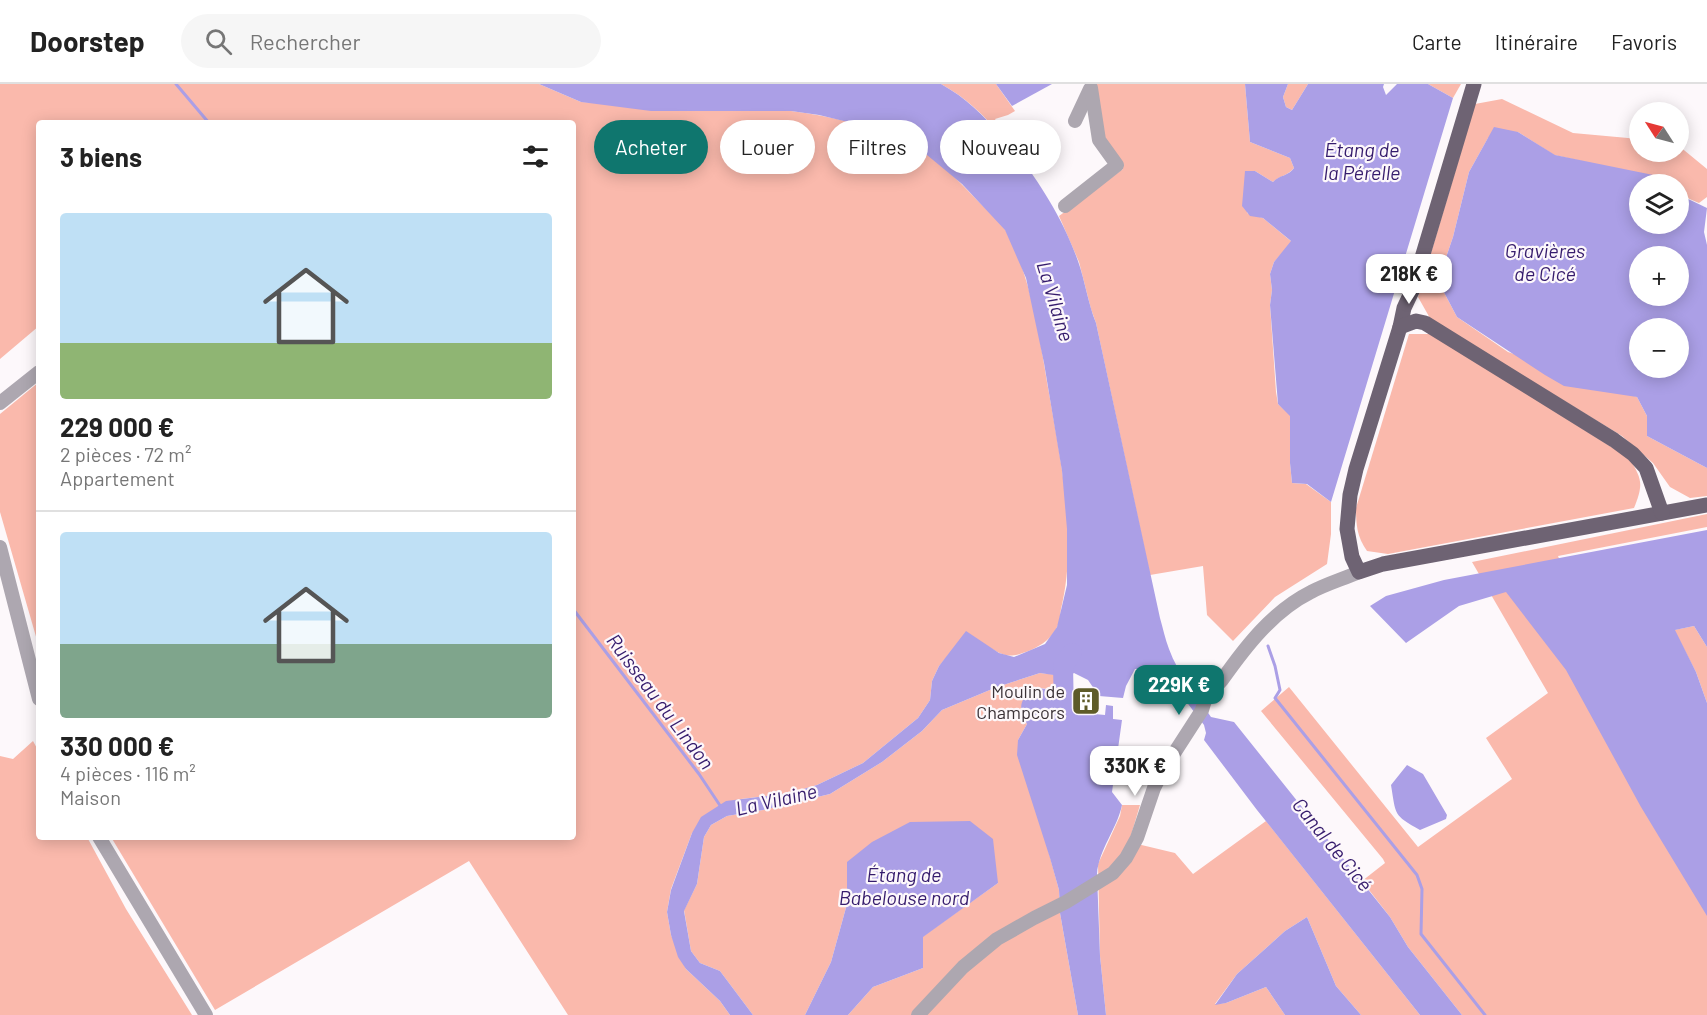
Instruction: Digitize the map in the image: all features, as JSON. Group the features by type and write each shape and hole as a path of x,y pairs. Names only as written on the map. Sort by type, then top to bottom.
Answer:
{"main road":[{"path":"1470,85 1412,291 1404,308 1350,495 1347,529 1352,556 1359,572 1383,564 1707,505"},
{"path":"1412,291 1417,311 1425,323"},
{"path":"1400,327 1416,321 1425,323 1614,440 1633,454 1646,468 1662,513"}],"street":[{"path":"1075,121 1092,86"},
{"path":"1065,206 1118,165 1099,140 1092,86"},
{"path":"0,403 36,374"},
{"path":"0,546 36,687"},
{"path":"918,1015 981,952 1015,928 1066,902 1113,873 1126,858 1137,838 1154,788 1182,739 1202,710 1210,691 1220,683 1237,657 1281,612 1309,593 1359,572"},
{"path":"101,840 206,1015"}],"shaded area":[{"path":"0,84 539,84 581,102 791,111 842,120 827,120 827,174 928,174 928,155 940,165 940,174 950,174 997,219 1015,249 1029,289 1038,331 1063,474 1068,556 1059,621 1052,635 1043,643 1017,655 1003,654 985,645 950,653 939,666 932,681 930,700 918,718 863,763 817,785 790,793 741,799 692,833 671,889 667,912 671,935 686,969 720,1001 730,1015 568,1015 469,861 215,1010 113,840 576,840 576,120 36,120 36,329 0,359"},
{"path":"941,84 996,84 1015,111 996,120 987,120 959,95"},
{"path":"1095,84 1245,84 1250,142 1290,158 1294,168 1273,182 1255,171 1247,213 1263,218 1292,242 1274,262 1270,274 1276,392 1278,404 1290,415 1292,483 1306,484 1331,502 1331,534 1327,564 1275,597 1233,641 1207,615 1203,566 1150,575 1096,323 1079,262 1059,216 1123,169 1102,137"},
{"path":"1288,84 1308,84 1292,110 1286,107 1283,97"},
{"path":"1428,84 1461,84 1453,98"},
{"path":"1502,99 1573,133 1629,138 1629,162 1689,162 1689,154 1707,169 1707,197 1699,203 1689,198 1689,174 1640,174 1554,155 1518,132 1488,138 1469,172 1453,237 1438,281 1457,317 1508,352 1637,397 1647,416 1647,436 1707,468 1707,496 1690,498 1670,487 1653,463 1622,436 1431,320 1418,297 1475,104"},
{"path":"1409,334 1432,334 1629,458 1640,483 1634,508 1388,554 1367,551 1358,531 1356,508"},
{"path":"36,384 36,637 0,512 0,414"},
{"path":"1707,514 1707,527 1558,556 1588,629 1707,845 1707,1015 1462,1015 1408,947 1390,917 1362,881 1385,863 1383,859 1261,711 1289,687 1418,847 1512,779 1486,738 1548,693 1472,562"},
{"path":"1694,626 1707,647 1707,703 1696,672 1674,630"},
{"path":"1040,673 1058,675 1057,690 1039,688 1020,709 1027,724 1018,740 1059,890 1060,913 1078,1015 848,1015 873,987 923,968 922,937 998,883 847,862 847,904 831,962 805,1015 753,1015 720,971 700,963 691,951 684,910 697,884 704,837 711,825 727,816 830,794 882,762 922,731 942,710 997,687"},
{"path":"33,741 36,746 36,840 89,840 126,909 192,1015 0,1015 0,756 13,759"},
{"path":"1122,805 1140,805 1129,842 1175,853 1193,874 1266,821 1420,1015 1361,1015 1336,986 1307,917 1285,931 1237,974 1215,1004 1226,1003 1266,987 1285,1015 1106,1015 1100,956 1098,864 1120,816"}],"water":[{"path":"539,84 941,84 959,95 986,120 940,120 940,166 928,156 928,120 840,120 791,111 651,111 581,102"},
{"path":"996,84 1052,84 1012,106"},
{"name":"Étang de la Pérelle","path":"1245,84 1288,84 1283,97 1286,107 1292,110 1308,84 1384,84 1386,95 1397,84 1428,84 1453,98 1331,502 1307,484 1292,483 1290,416 1278,404 1270,305 1272,290 1270,274 1274,262 1291,241 1263,218 1250,216 1242,206 1245,171 1255,171 1273,182 1294,168 1290,158 1250,142"},
{"name":"Gravières de Cicé","path":"1494,127 1518,132 1555,155 1648,174 1629,174 1629,234 1689,234 1689,199 1707,208 1704,232 1707,245 1707,468 1647,436 1647,416 1637,397 1564,386 1457,317 1438,281 1453,237 1469,172"},
{"path":"950,174 1031,174 1055,211 1071,243 1096,323 1160,618 1177,667 1211,717 1234,722 1390,917 1408,947 1462,1015 1420,1015 1204,740 1206,733 1204,725 1176,688 1166,686 1154,669 1135,669 1126,686 1123,698 1099,696 1088,680 1074,673 1067,677 1040,673 997,687 942,710 922,731 882,762 830,794 727,816 711,825 704,837 697,884 684,911 691,951 700,963 720,971 753,1015 730,1015 720,1001 686,969 678,957 667,912 671,890 692,833 701,817 726,801 790,793 817,785 863,763 918,718 930,700 932,681 939,666 966,631 999,653 1014,657 1045,644 1057,627 1067,585 1067,529 1062,471 1044,363 1026,278 1005,230"},
{"path":"1707,530 1707,647 1694,626 1675,630 1696,672 1707,703 1707,916 1641,807 1566,670 1506,592 1459,606 1406,643 1370,606 1386,596 1444,580"},
{"path":"1039,688 1071,693 1073,712 1105,715 1106,705 1113,706 1113,719 1122,720 1112,792 1122,805 1101,856 1097,874 1100,956 1106,1015 1078,1015 1060,913 1059,890 1017,755 1018,740 1027,724 1022,710 1023,700 1029,690"},
{"path":"1407,765 1423,774 1447,815 1446,819 1420,830 1397,813 1391,785"},
{"name":"Étang de Babelouse nord","path":"970,821 993,839 998,883 923,937 923,968 873,987 848,1015 805,1015 831,962 847,904 847,862 872,842 910,822"},
{"path":"1307,917 1336,986 1361,1015 1285,1015 1266,987 1215,1005 1237,974 1285,931"}],"waterway":[{"name":"Ruisseau du Lindon","path":"176,84 206,120"},
{"name":"Ruisseau du Lindon","path":"576,613 699,774 721,807"},
{"path":"1268,646 1280,690 1275,698 1417,875 1422,889 1421,934 1485,1015"},
{"name":"La Vilaine","path":"1064,716 1063,665 1072,653"}],"place":[{"name":"Moulin de Champcors","path":"1086,701"}],"water label":[{"name":"Canal de Cicé","path":"1333,844"}]}
